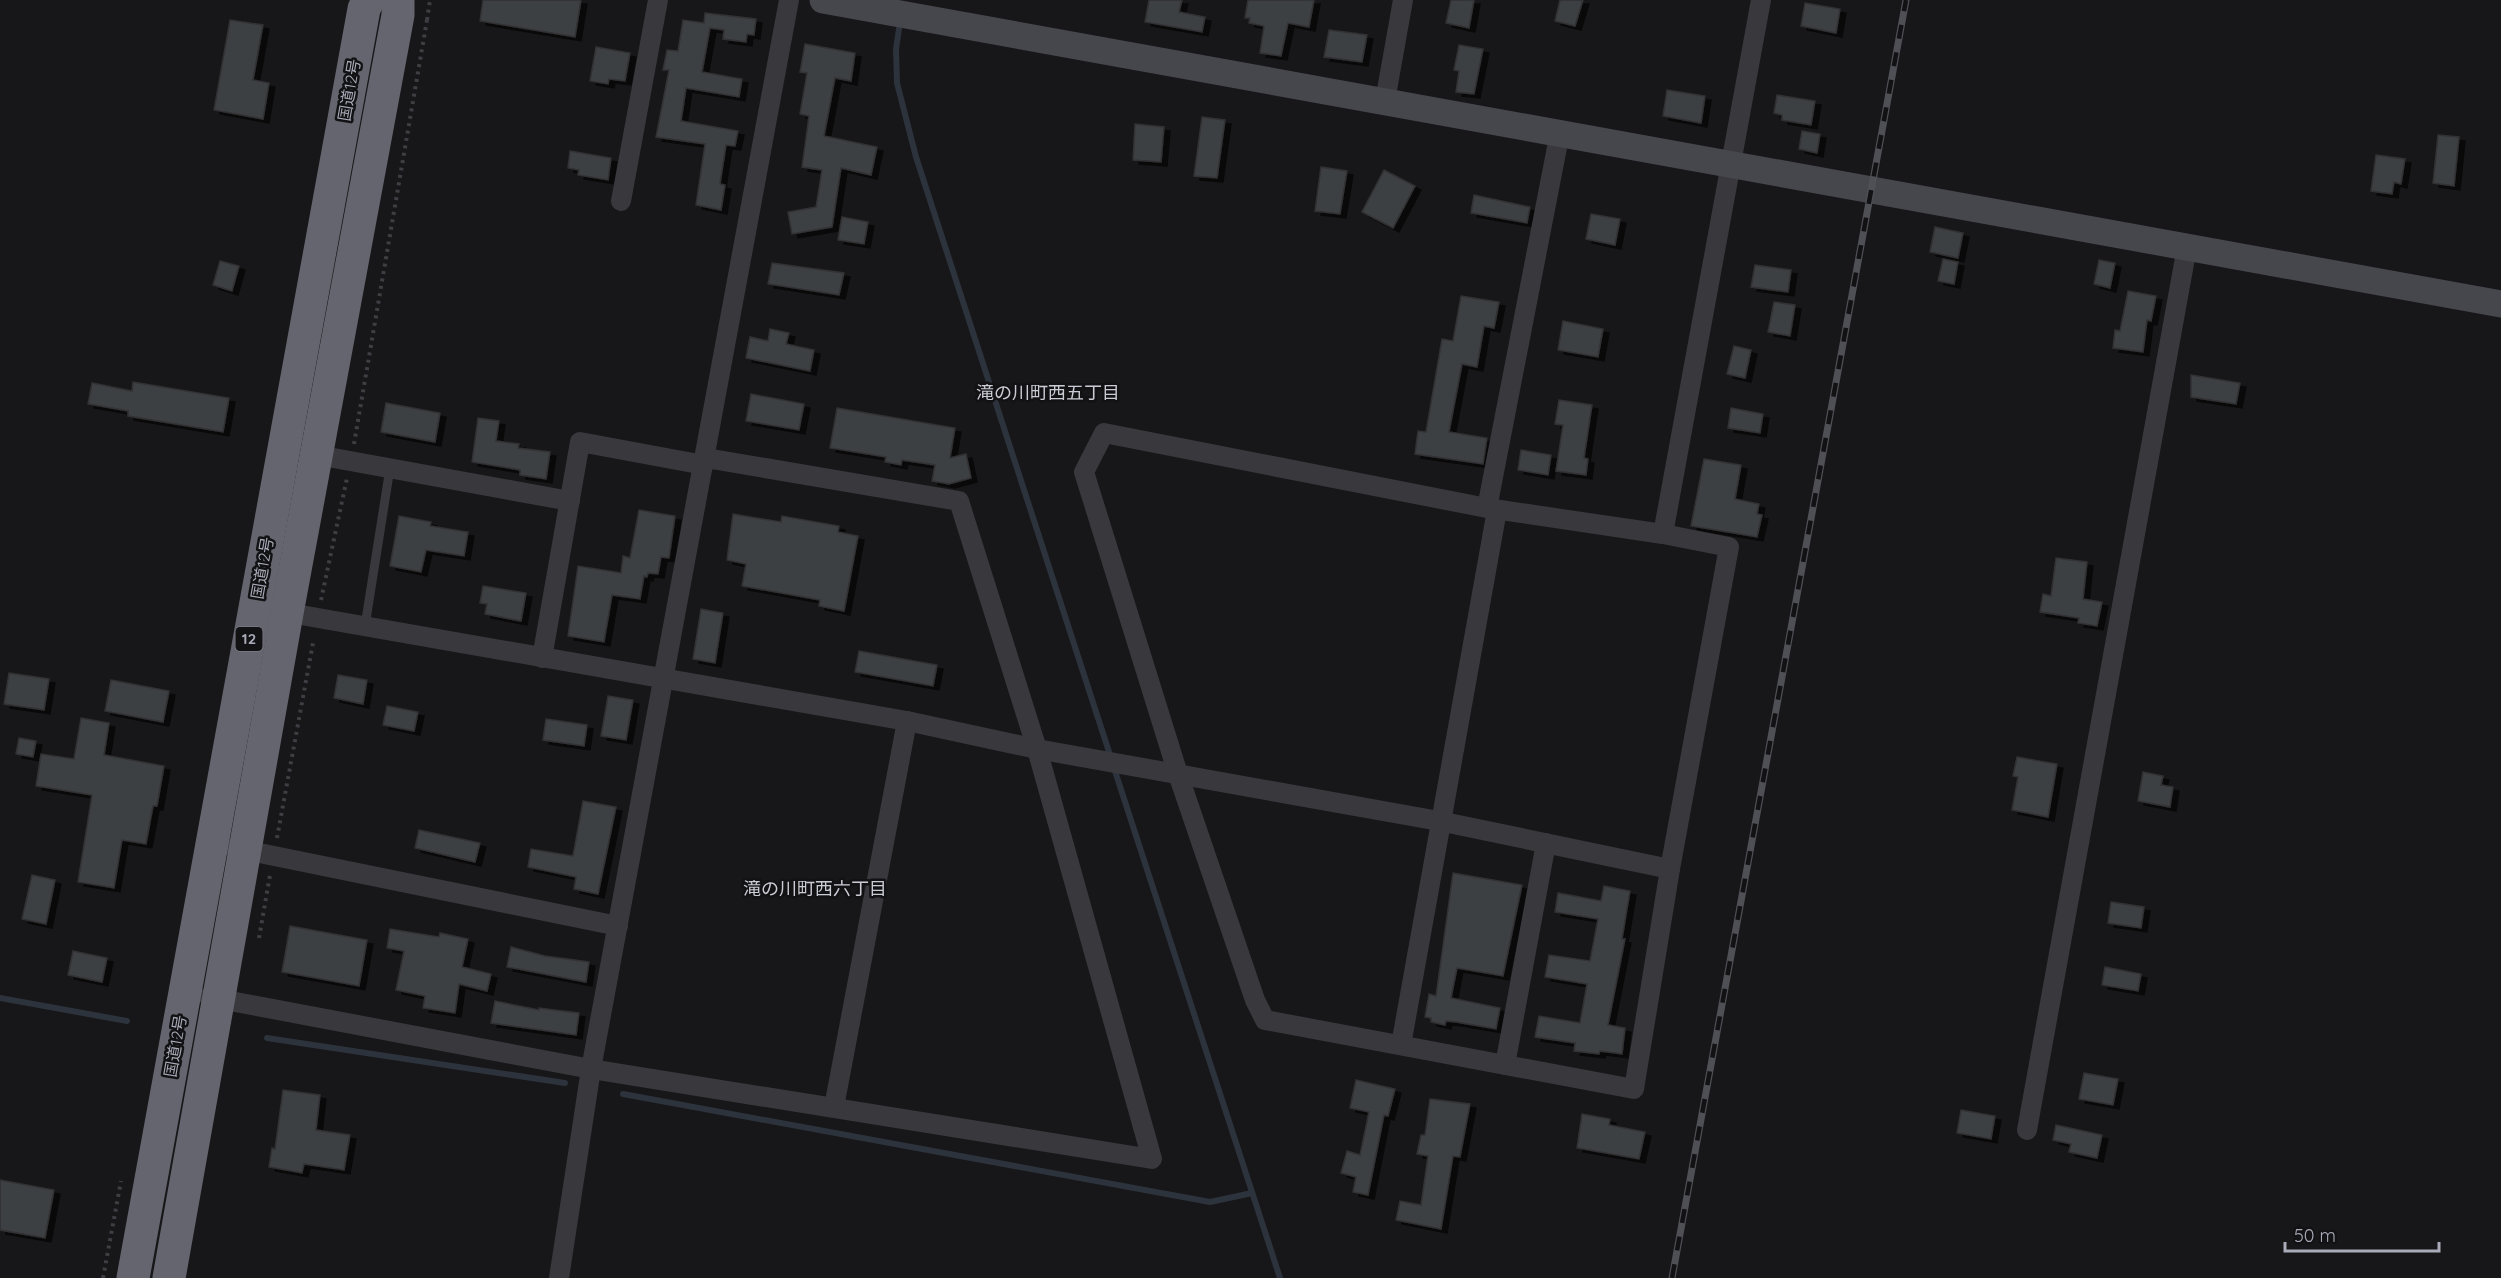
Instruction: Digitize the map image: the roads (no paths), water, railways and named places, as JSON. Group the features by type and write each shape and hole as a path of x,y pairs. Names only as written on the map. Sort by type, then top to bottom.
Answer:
{"highway":[{"name":"国道12号","path":"133,1278 364,9 368,0"},
{"name":"国道12号","path":"169,1278 287,613 398,15 398,0"}],"street":[{"path":"621,201 658,0"},
{"path":"559,1278 591,1069 789,0"},
{"path":"823,0 2501,304"},
{"path":"1385,101 1403,0"},
{"path":"1663,534 1761,0"},
{"path":"1401,1045 1492,509 1560,132"},
{"path":"2027,1130 2187,247"},
{"path":"1104,433 1492,509 1663,534 1729,547 1670,869 1634,1089 1264,1020 1255,1000 1178,774 1084,472 1104,433"},
{"path":"185,993 591,1069 1152,1159 1037,749 959,501 580,442 542,657"},
{"path":"317,455 570,501"},
{"path":"255,606 907,721 1037,749 1439,821 1670,869"},
{"path":"834,1107 907,721"},
{"path":"212,843 618,926"},
{"path":"1505,1065 1546,843"}],"lane":[{"path":"364,626 390,468"}],"waterway":[{"path":"900,22 896,49 897,83 916,157 1111,758"},
{"path":"1114,768 1280,1278"},
{"path":"0,998 127,1021"},
{"path":"267,1038 565,1083"},
{"path":"623,1094 1210,1202 1252,1193"}],"railway":[{"path":"1672,1278 1906,0"}],"district":[{"name":"滝の川町西五丁目","path":"1048,393"},
{"name":"滝の川町西六丁目","path":"815,889"}]}
